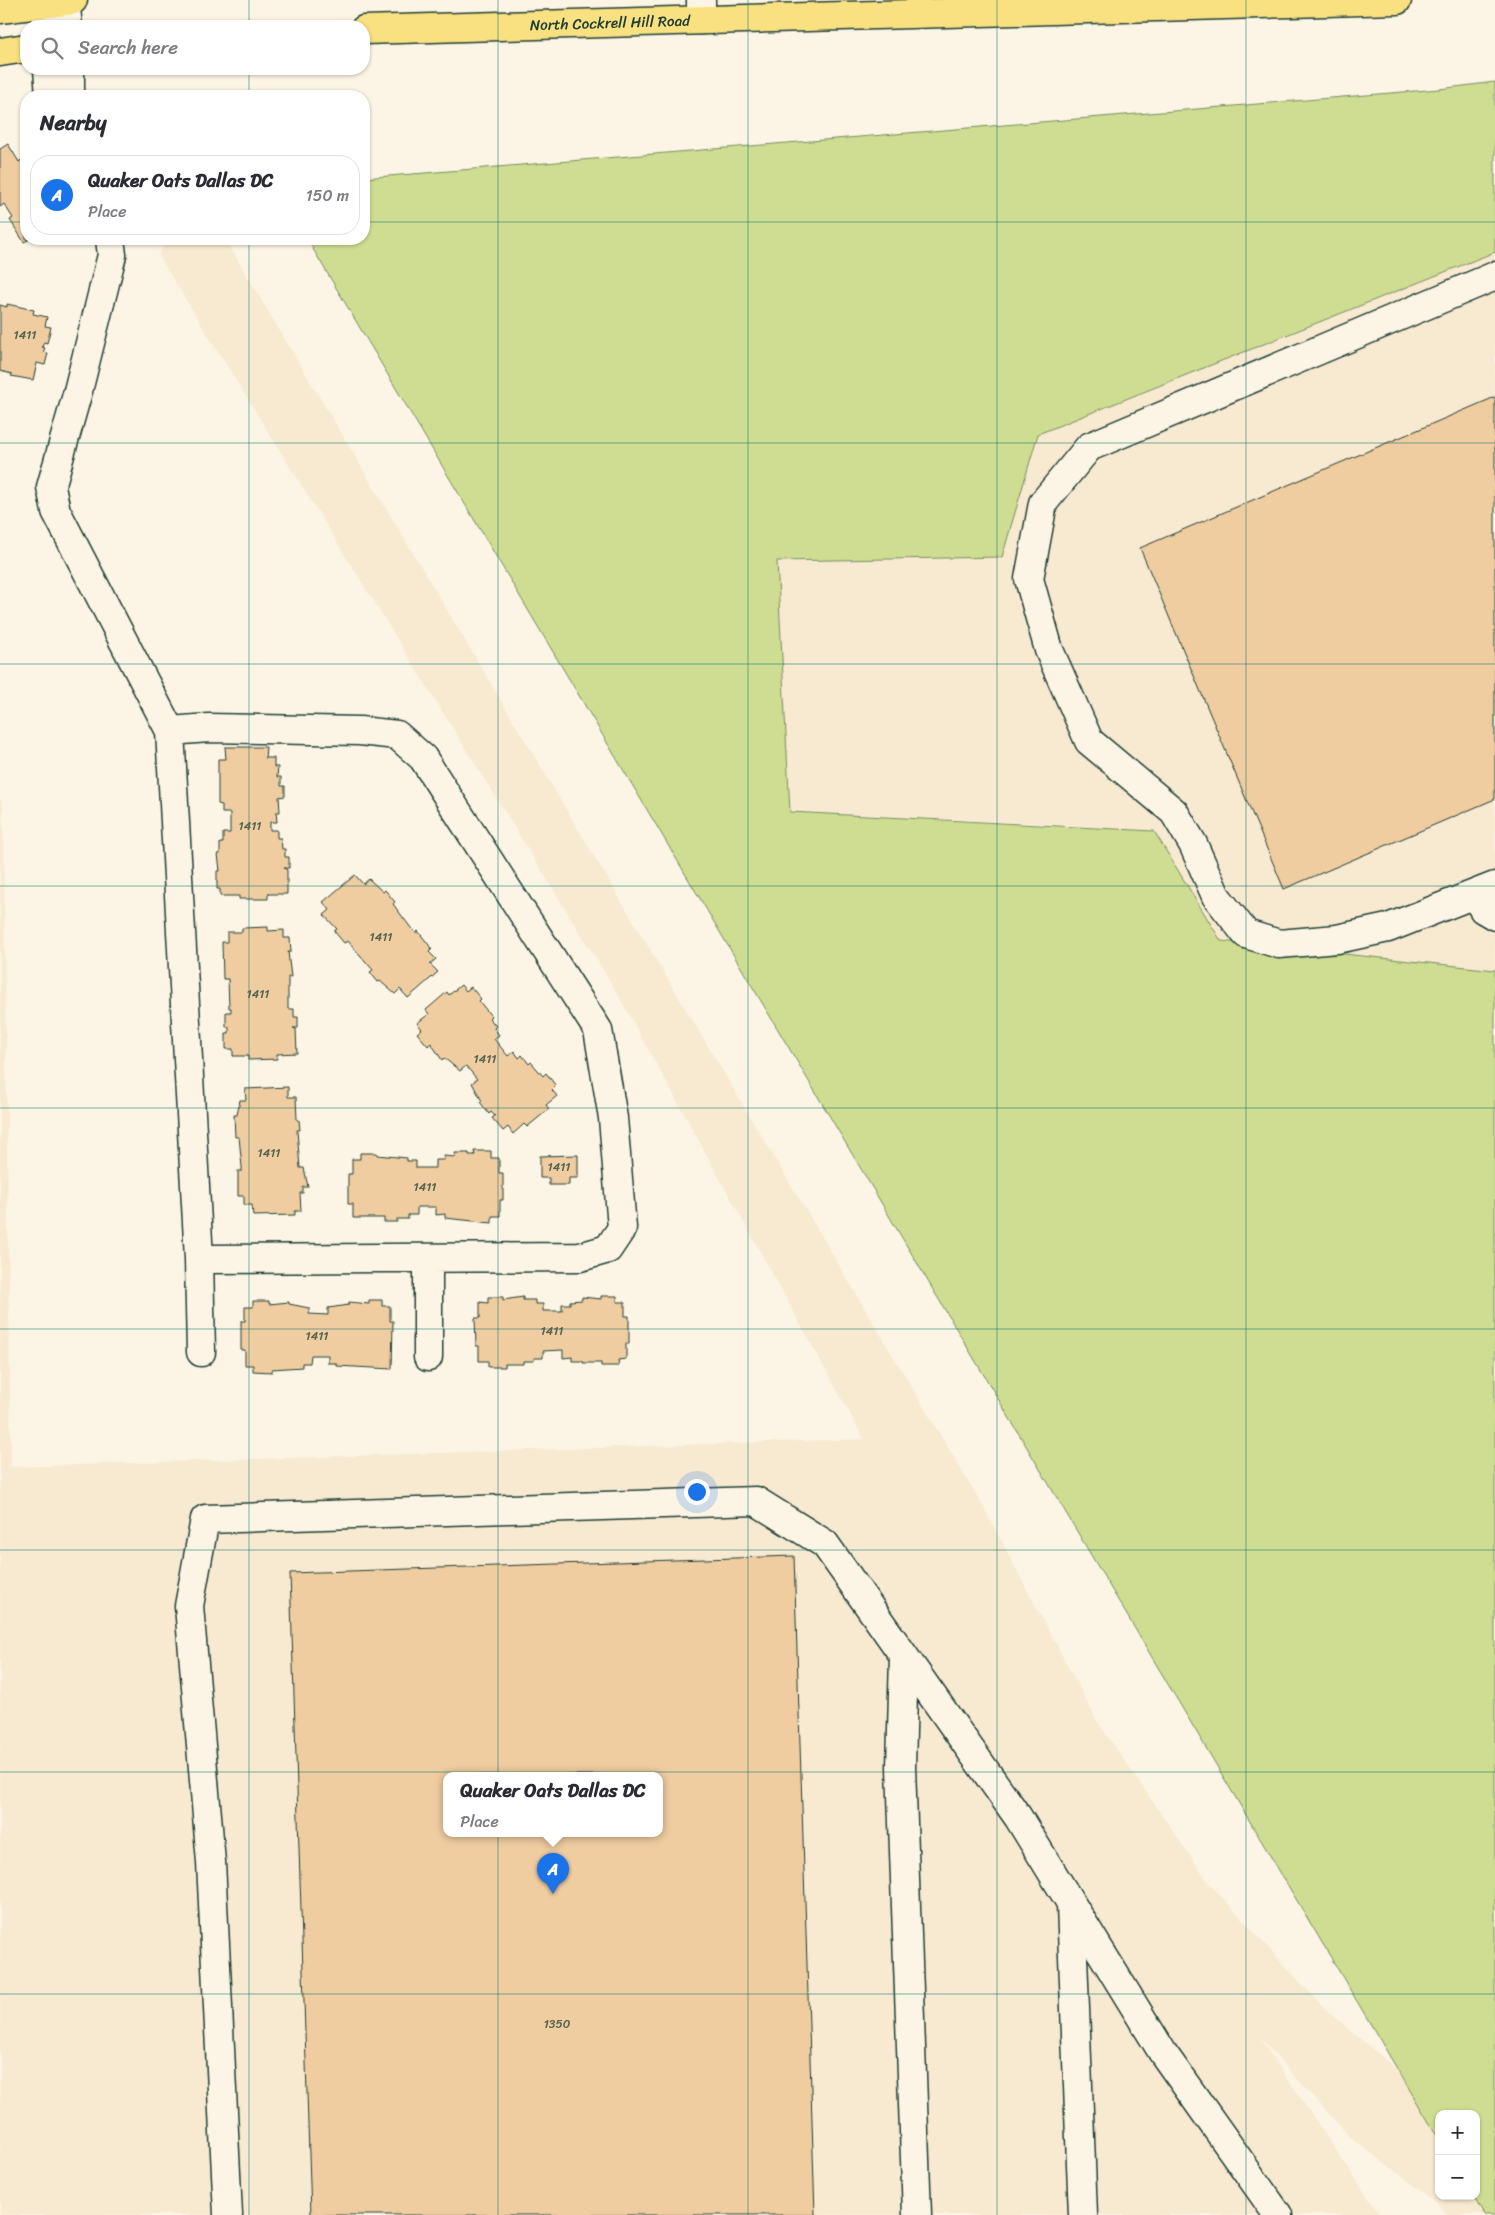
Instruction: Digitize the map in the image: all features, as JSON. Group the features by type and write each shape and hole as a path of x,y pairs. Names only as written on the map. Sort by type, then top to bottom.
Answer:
{"main road":[{"name":"North Cockrell Hill Road","path":"370,30 701,10 1397,0"},
{"path":"0,9 59,11"},
{"path":"0,52 20,49"}],"lane":[{"path":"48,75 50,90"},
{"path":"70,75 70,90"},
{"path":"111,245 112,255 78,390 50,487 56,511 170,731 199,1260 201,1352"},
{"path":"1495,276 1089,447 1043,503 1029,580 1049,650 1089,741 1174,812 1193,844 1216,896 1246,934 1279,944 1337,939 1388,928 1485,890 1483,909 1495,916"},
{"path":"170,731 209,728 360,731 397,735 423,758 598,1030 613,1118 622,1228 608,1249 580,1257 199,1260"},
{"path":"428,1258 428,1357"},
{"path":"228,2215 211,1862 189,1606 205,1519 756,1501 825,1544 1018,1817 1164,2053 1278,2215"},
{"path":"904,1656 901,1768 917,2215"},
{"path":"1071,1904 1083,2215"}],"shaded area":[{"path":"164,245 229,245 980,1501 1097,1721 1209,1883 1326,2010 1445,2110 1435,2110 1435,2200 1480,2200 1495,2215 1449,2215 1429,2197 1349,2136 1259,2037 1380,2215 0,2215 0,798 3,804 11,1467 864,1439 612,984 158,255"},
{"path":"1495,252 1495,970 1221,941 1154,831 1070,825 789,812 777,561 1002,557 1038,434"}],"green space":[{"path":"1495,82 1495,252 1038,434 1002,557 777,561 790,812 1154,831 1221,941 1495,970 1495,2215 1484,2215 1475,2200 1480,2200 1480,2110 1435,2110 1435,2132 311,245 370,245 370,178 1439,89"}],"building":[{"path":"8,144 20,161 20,236 10,220 13,218 4,204 0,207 0,149"},
{"path":"7,304 34,310 33,314 47,317 45,326 51,327 47,343 44,342 42,347 45,348 43,352 48,353 45,365 37,363 33,380 11,376 12,374 0,371 0,305 7,307"},
{"path":"1495,397 1495,799 1284,889 1140,548"},
{"path":"225,747 266,747 265,758 274,758 274,767 278,767 277,777 281,777 281,786 285,786 285,796 279,797 280,812 276,812 277,822 270,822 270,830 277,830 277,838 281,838 282,849 285,849 285,857 289,857 289,868 284,868 287,870 287,894 268,894 268,899 239,899 239,896 220,896 220,889 217,889 217,871 220,871 218,854 220,854 220,843 223,843 223,833 230,833 230,813 222,813 222,805 218,804 218,759 226,759"},
{"path":"355,875 363,884 369,879 383,892 385,890 411,928 416,933 418,931 432,949 429,952 436,959 430,964 438,972 408,998 400,989 395,994 380,981 378,982 370,972 373,970 348,941 344,943 334,931 337,929 324,915 330,910 323,902"},
{"path":"268,927 268,931 284,930 284,938 290,938 291,952 288,952 291,977 288,977 288,1009 294,1009 294,1017 298,1017 298,1028 293,1028 296,1029 297,1053 277,1054 277,1059 248,1060 248,1056 233,1056 233,1049 226,1049 226,1033 229,1033 229,1027 226,1027 226,1012 231,1012 231,1008 229,1008 228,979 223,979 222,942 227,942 227,932 242,932 242,928"},
{"path":"461,985 466,991 471,987 481,999 479,1001 491,1016 489,1018 496,1026 494,1028 499,1035 494,1039 508,1056 514,1051 519,1058 522,1055 543,1076 546,1073 556,1086 552,1090 557,1096 546,1105 549,1109 527,1127 524,1124 513,1134 508,1127 503,1131 492,1118 495,1116 491,1112 489,1114 480,1102 482,1101 472,1083 477,1079 466,1066 460,1071 444,1058 442,1060 431,1043 428,1046 417,1033 422,1029 417,1023 429,1014 426,1010 447,992 449,995"},
{"path":"288,1087 288,1097 296,1097 297,1120 299,1120 300,1130 297,1130 300,1168 304,1168 308,1187 303,1187 303,1193 300,1193 301,1211 295,1211 295,1215 253,1216 252,1205 244,1205 244,1196 238,1196 238,1171 242,1171 242,1167 239,1137 235,1137 234,1115 237,1115 240,1100 246,1100 245,1089"},
{"path":"474,1151 491,1151 491,1158 499,1158 499,1173 503,1173 503,1200 500,1200 500,1216 492,1216 492,1223 445,1218 445,1214 436,1215 436,1207 417,1207 417,1215 408,1215 408,1219 397,1219 397,1222 384,1222 384,1218 353,1218 353,1204 348,1204 348,1174 352,1174 352,1159 360,1159 360,1153 377,1153 377,1155 407,1158 407,1161 416,1161 416,1168 435,1168 435,1160 444,1160 444,1156 455,1157 455,1153 475,1155"},
{"path":"578,1155 578,1178 569,1178 569,1185 549,1185 549,1178 540,1178 540,1156"},
{"path":"601,1296 617,1296 617,1302 625,1302 625,1316 629,1316 629,1344 626,1344 626,1359 618,1360 619,1366 601,1366 601,1363 572,1361 572,1357 563,1358 563,1350 543,1351 543,1358 534,1358 534,1361 523,1361 523,1364 505,1364 505,1367 488,1367 488,1361 479,1361 479,1346 476,1346 475,1318 480,1318 480,1302 488,1303 488,1297 503,1297 503,1300 523,1297 523,1300 535,1300 535,1304 543,1304 543,1311 562,1311 562,1304 570,1304 570,1301 582,1300 582,1297 601,1299"},
{"path":"369,1300 382,1300 382,1306 390,1306 390,1321 393,1321 392,1369 336,1366 336,1363 328,1363 328,1355 311,1355 310,1363 302,1363 302,1367 272,1369 272,1372 253,1371 253,1365 245,1365 245,1350 241,1350 241,1321 245,1321 245,1307 253,1307 253,1301 269,1301 269,1304 289,1302 289,1304 309,1308 309,1314 328,1315 328,1308 349,1305 349,1302 369,1304"},
{"path":"794,1556 815,2215 311,2215 290,1573"}],"place":[{"name":"Quaker Oats Dallas DC","path":"553,1894"}]}
